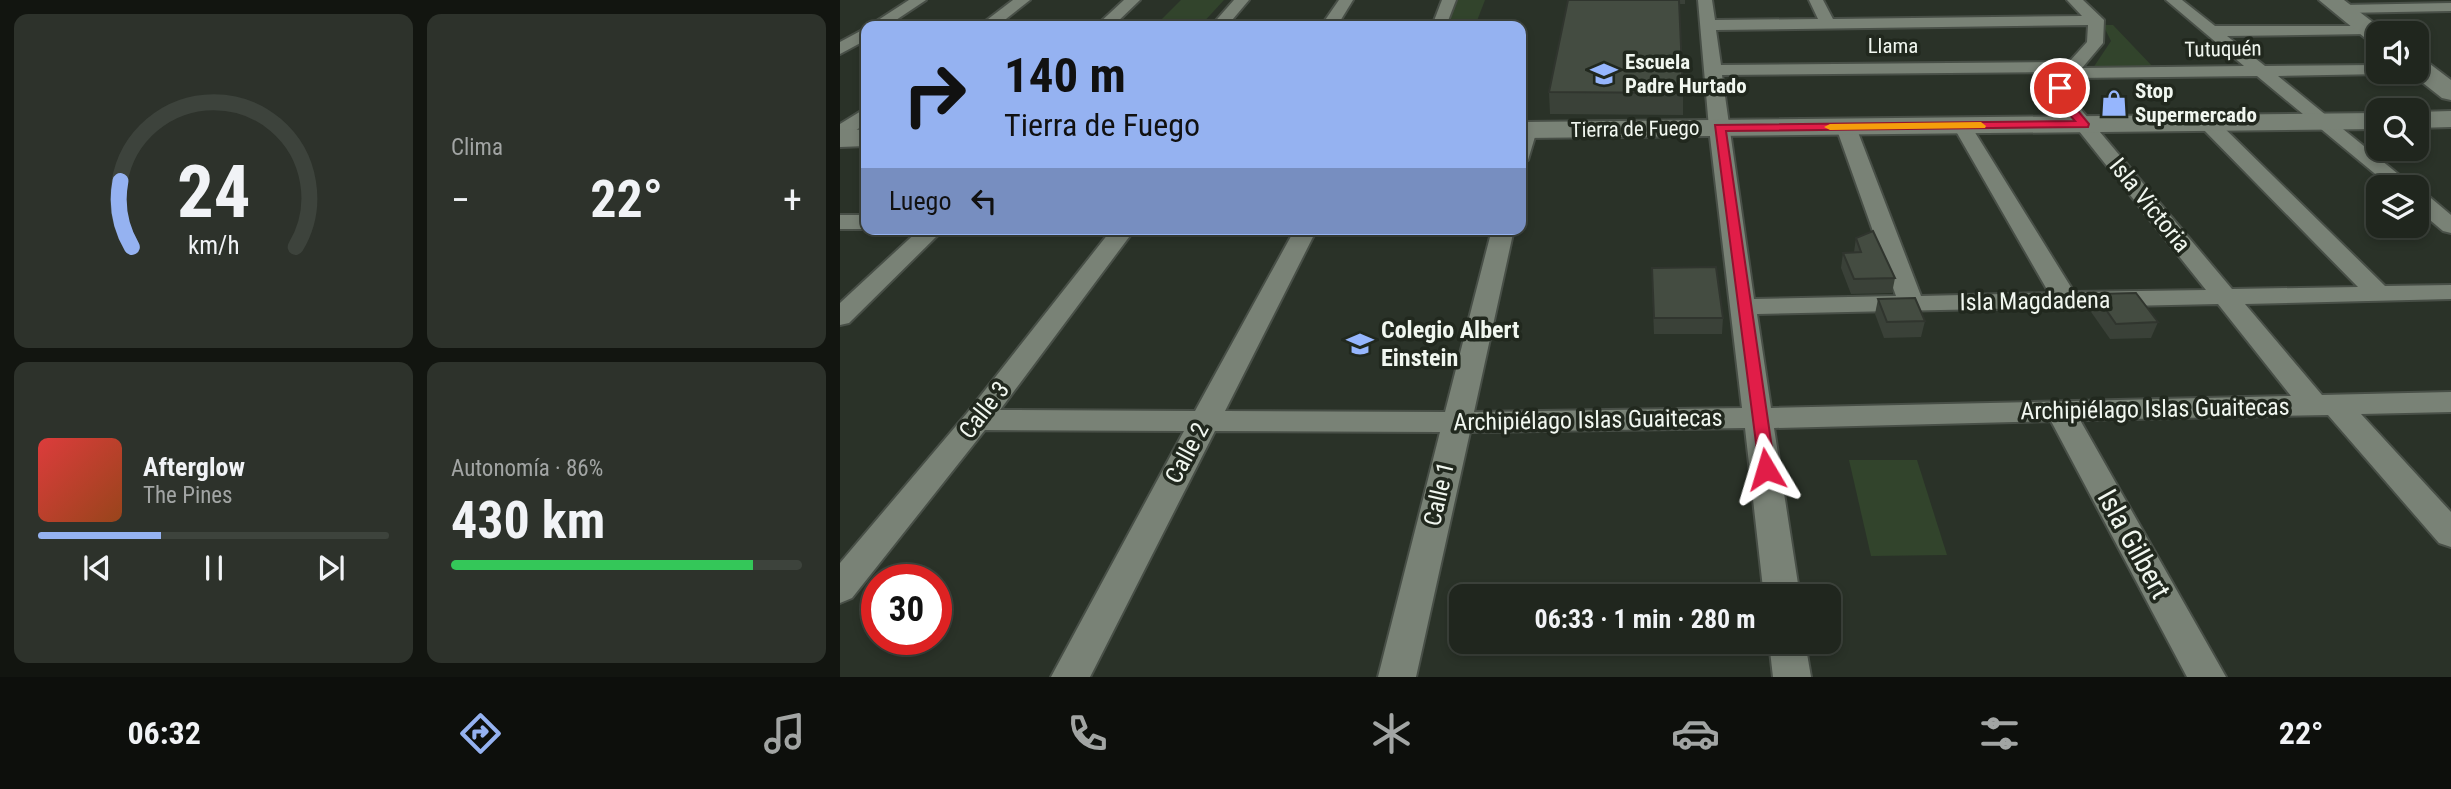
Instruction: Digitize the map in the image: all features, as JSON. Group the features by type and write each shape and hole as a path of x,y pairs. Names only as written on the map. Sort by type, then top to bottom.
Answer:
{"street":[{"path":"885,21 919,0"},
{"path":"994,21 1023,0"},
{"path":"1110,21 1133,0"},
{"path":"1223,21 1242,0"},
{"path":"1332,21 1346,0"},
{"path":"1441,21 1449,0"},
{"path":"1705,0 1719,128 1780,584"},
{"path":"1816,0 1828,23"},
{"path":"2074,0 2096,20"},
{"path":"2173,0 2388,175"},
{"path":"2336,5 2451,7"},
{"path":"2336,5 2366,28"},
{"path":"1708,25 1828,23 1931,16 2096,20"},
{"path":"2070,70 2095,43 2096,20"},
{"path":"2211,31 2366,33"},
{"path":"840,49 861,36"},
{"name":"Llama","path":"1713,70 2070,70"},
{"name":"Tutuquén","path":"2070,70 2366,70"},
{"name":"Isla Victoria","path":"2070,70 2060,88 2064,101 2226,297 2325,405 2451,534"},
{"path":"2429,76 2451,92"},
{"path":"840,135 861,118"},
{"path":"2429,120 2451,119"},
{"name":"Tierra de Fuego","path":"1526,139 1719,128 2366,121"},
{"path":"2208,123 2379,294"},
{"path":"1962,126 2066,300"},
{"path":"1846,127 1911,303"},
{"path":"840,135 861,137"},
{"path":"2429,208 2451,226"},
{"path":"840,222 861,222"},
{"path":"840,317 927,235"},
{"name":"Calle 3","path":"840,588 977,420 1119,235"},
{"name":"Calle 2","path":"1070,677 1303,235"},
{"name":"Calle 1","path":"1397,677 1455,422 1502,235"},
{"name":"Isla Magdadena","path":"1744,307 2451,292"},
{"name":"Archipiélago Islas Guaitecas","path":"977,420 1455,422 1760,418 2451,402"},
{"name":"Isla Gilbert","path":"2060,411 2207,677"},
{"path":"1788,654 1791,677"}],"green space":[{"path":"1181,0 1224,0 1205,21 1160,21"},
{"path":"1457,0 1485,0 1477,21 1449,21"},
{"path":"2103,25 2113,25 2153,67 2093,68 2111,41"},
{"path":"1849,460 1917,460 1947,555 1871,556"}],"building":[{"path":"1568,0 1679,0 1683,93 1549,92"},
{"path":"1873,231 1895,278 1854,279 1843,253 1861,252 1856,238"},
{"path":"1716,267 1723,318 1654,318 1652,268"},
{"path":"2136,293 2158,322 2116,324 2095,294"},
{"path":"1915,298 1925,321 1887,322 1878,299"}],"slow traffic":[{"path":"1830,127 1981,126"}],"place":[{"name":"Escuela Padre Hurtado","path":"1604,74"},
{"name":"Stop Supermercado","path":"2114,103"},
{"name":"Colegio Albert Einstein","path":"1360,344"}],"route":[{"path":"1766,469 1719,128 2084,124 2064,101 2060,88"}]}
